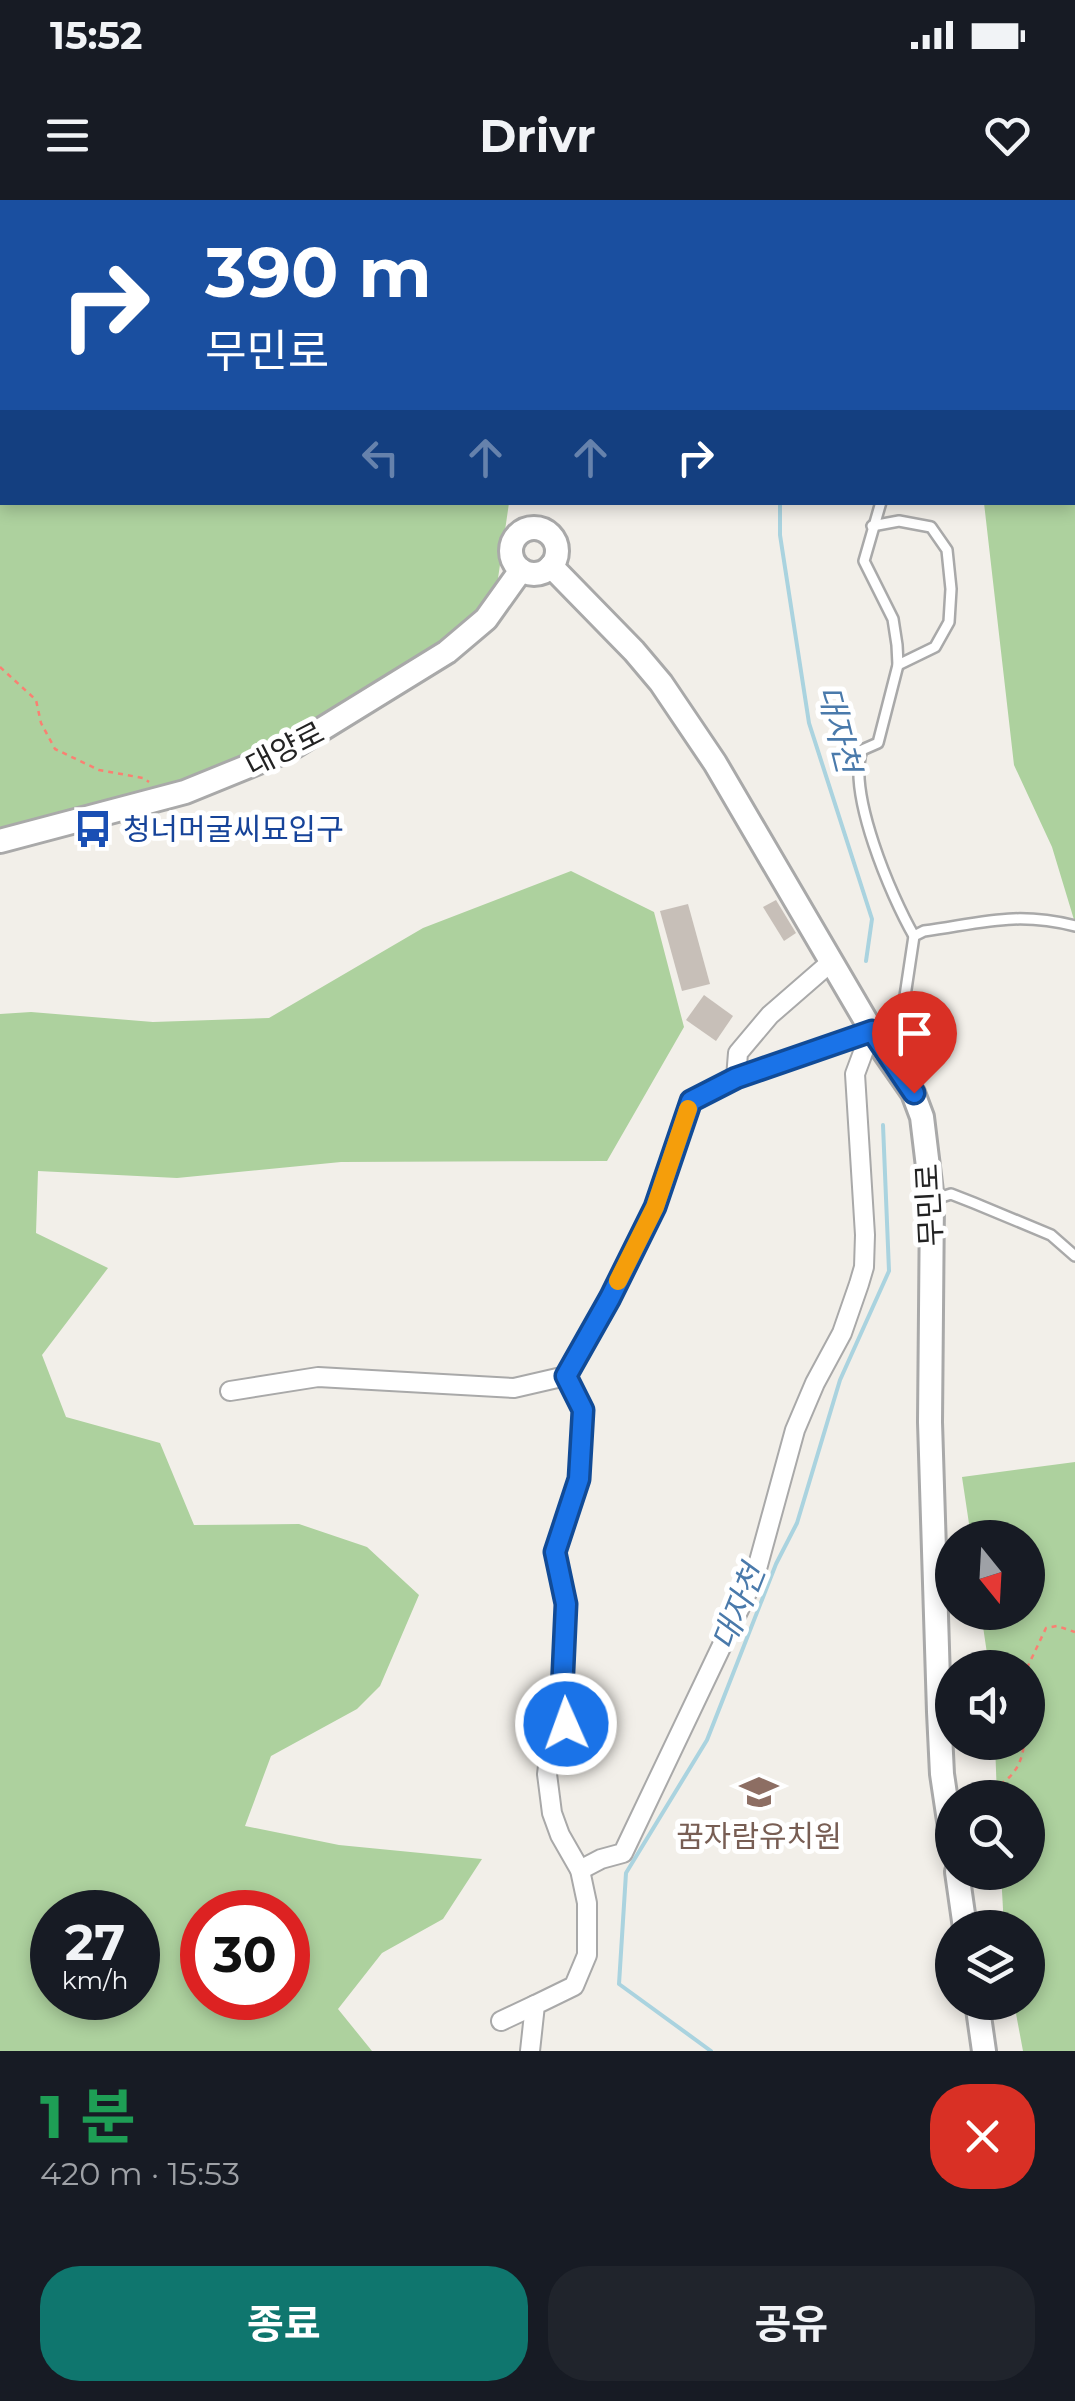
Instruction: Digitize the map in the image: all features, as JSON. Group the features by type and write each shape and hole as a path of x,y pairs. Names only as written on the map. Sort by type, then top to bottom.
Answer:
{"street":[{"name":"대양로","path":"0,841 235,774 288,750 414,673 486,619 521,570 512,559 511,544 519,532 534,527 536,505"},
{"path":"521,570 535,574 551,566 556,555 549,533 534,527"},
{"name":"무민로","path":"551,566 634,651 715,763 877,1040 914,1093 922,1117 932,1200 930,1422 938,1712 944,1780"},
{"path":"736,1078 738,1053 770,1015 831,962"},
{"path":"230,1390 318,1377 514,1388 566,1376 655,1207 691,1101 736,1078 877,1040"},
{"path":"580,1870 601,1858 623,1854 731,1632 766,1542 795,1430 842,1333 864,1267 855,1074 877,1040"},
{"path":"501,2021 574,1986 587,1955 587,1903 580,1870 552,1813 547,1774 550,1750 566,1724 562,1692 566,1604 555,1552 579,1479 583,1410 566,1376"},
{"path":"530,2051 535,2005"},
{"path":"980,2020 984,2051"}],"lane":[{"path":"877,1040 906,996 914,936 883,871 856,766 862,750 878,743 898,664 893,619 864,562 880,505"},
{"path":"872,526 900,521 931,526 947,550 949,622 935,647 898,664"},
{"path":"914,936 1011,917 1042,918 1075,926"},
{"path":"932,1200 951,1194 974,1202 1050,1236 1075,1256"}],"path":[{"path":"0,667 36,700 40,722 55,749 99,770 143,778 168,796"},
{"path":"1036,1650 1046,1628 1057,1626 1075,1632"}],"green space":[{"path":"0,505 509,505 495,599 290,757 0,830"},
{"path":"984,505 1075,505 1075,923 1052,847 1014,765"},
{"path":"571,871 654,912 684,1027 607,1161 341,1162 177,1178 38,1171 36,1233 108,1268 42,1355 66,1417 160,1443 194,1525 299,1524 367,1547 419,1595 380,1686 357,1709 271,1756 245,1826 339,1845 482,1859 443,1919 382,1953 338,2009 372,2051 0,2051 0,1014 31,1012 153,1022 269,1018 423,928"},
{"path":"1075,1462 1075,2051 1023,2051 1017,2020 1045,2020 1045,1910 1003,1910 1002,1890 1045,1890 1045,1780 996,1780 996,1760 1045,1760 1045,1650 986,1650 984,1630 1045,1630 1045,1520 968,1520 962,1477"}],"building":[{"path":"776,900 796,933 784,941 763,907"},
{"path":"688,904 710,984 682,991 660,911"},
{"path":"704,995 733,1016 716,1041 686,1020"}],"waterway":[{"name":"대자천","path":"780,505 780,535 809,723 872,919 866,961"},
{"name":"대자천","path":"711,2051 619,1984 626,1873 707,1740 776,1564 797,1523 840,1380 889,1271 883,1125"}],"slow traffic":[{"path":"618,1281 655,1207 688,1109"}],"place":[{"name":"청너머굴씨묘입구","path":"93,829"},
{"name":"꿈자람유치원","path":"759,1792"}],"route":[{"path":"566,1724 562,1692 566,1604 555,1552 579,1479 583,1410 566,1376 655,1207 691,1101 736,1078 872,1031 914,1093"}]}
